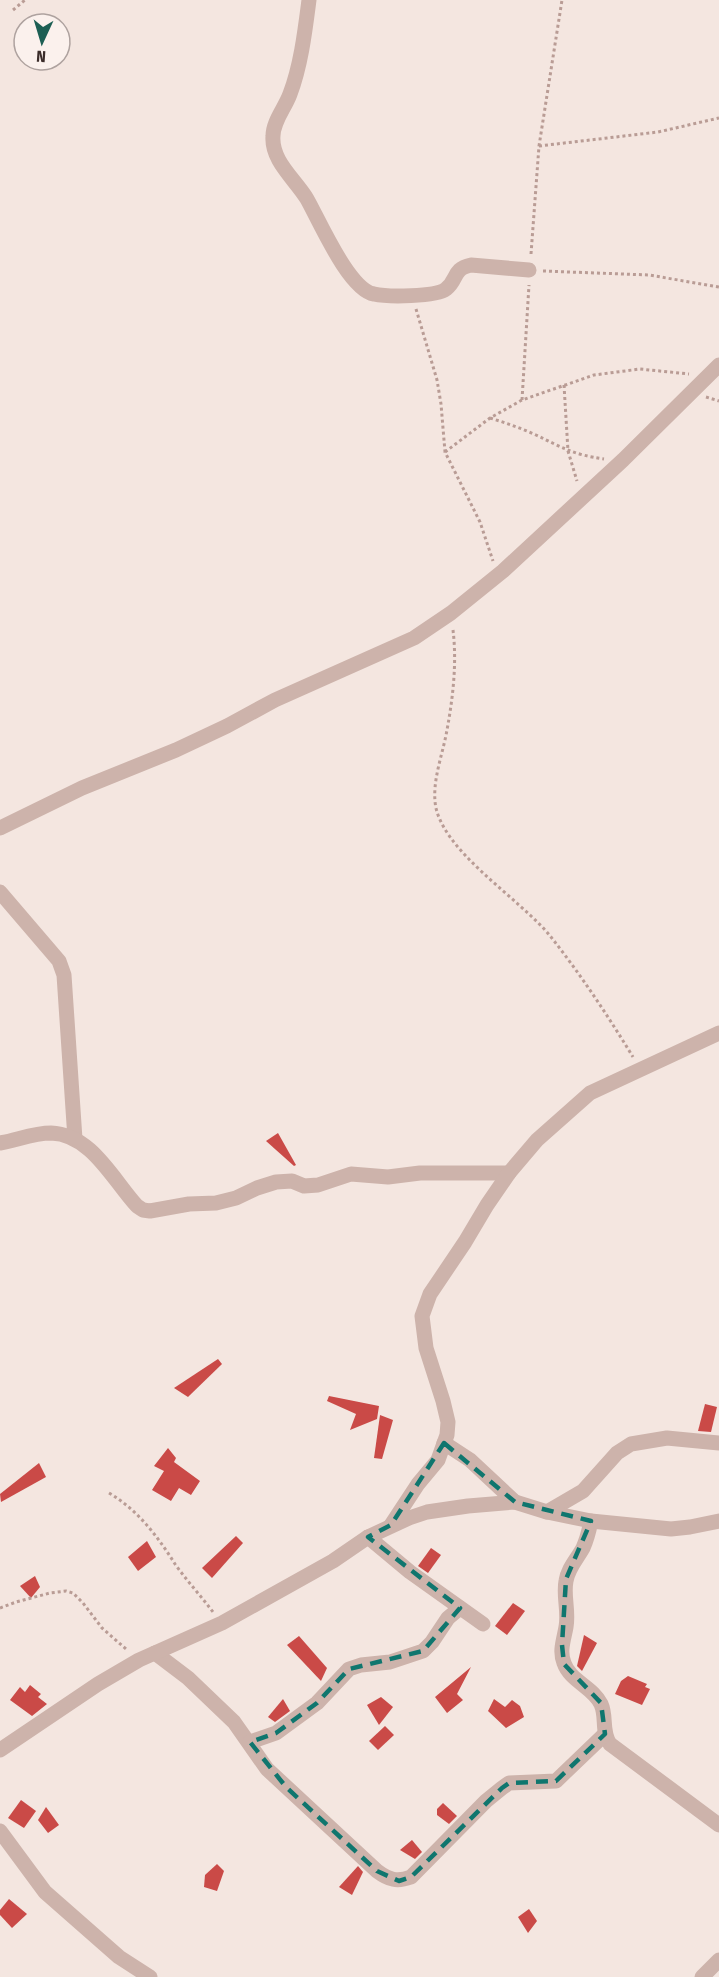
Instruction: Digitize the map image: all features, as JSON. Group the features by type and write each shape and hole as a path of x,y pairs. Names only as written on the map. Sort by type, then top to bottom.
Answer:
{"street":[{"path":"309,0 295,76 290,94 275,125 273,144 278,157 306,198 326,239 357,282 372,294 412,295 441,292 447,288 455,273 462,267 471,265 529,270"},
{"path":"0,828 82,788 176,750 275,700 414,638 451,613 503,571 623,460 719,365"},
{"path":"0,892 59,961 64,975 75,1139"},
{"path":"391,1525 418,1484 438,1460 448,1422 426,1348 422,1316 430,1294 509,1173 537,1140 590,1093 719,1033"},
{"path":"0,1143 52,1133 75,1139 94,1155 137,1206 150,1211 189,1204 216,1203 284,1181 304,1186 318,1185 351,1174 388,1177 420,1173 509,1173"},
{"path":"548,1512 583,1491 617,1453 631,1444 667,1438 719,1443"},
{"path":"444,1443 470,1460 515,1502"},
{"path":"0,1750 98,1684 139,1660 222,1623 324,1566 391,1525 427,1512 515,1502 591,1521 671,1529 719,1521"},
{"path":"591,1521 588,1536 572,1563 566,1579 564,1596 567,1612 562,1645 564,1664 578,1681 601,1702 605,1734 610,1744 719,1825"},
{"path":"368,1538 410,1572 483,1624"},
{"path":"250,1742 276,1733 317,1703 349,1669 361,1665 390,1662 423,1651 448,1618 460,1608"},
{"path":"155,1653 188,1678 234,1722 267,1769 286,1787 377,1871 399,1881 411,1877 486,1801 509,1783 556,1781 605,1734"},
{"path":"0,1831 45,1892 119,1957 150,1977"},
{"path":"702,1977 719,1960"}],"path":[{"path":"13,10 25,0"},
{"path":"522,400 539,146 562,0"},
{"path":"539,146 650,133 719,118"},
{"path":"529,270 649,275 719,287"},
{"path":"412,295 437,380 445,452 482,528 492,559 503,571"},
{"path":"445,452 490,418 522,400 594,375 631,369 662,370 705,377"},
{"path":"564,385 568,452 583,496"},
{"path":"490,418 537,436 568,452 592,458 623,460"},
{"path":"451,613 456,653 447,729 434,800 437,816 445,832 464,854 550,935 602,1007 640,1069"},
{"path":"109,1493 126,1505 152,1530 185,1577 222,1623"},
{"path":"0,1608 50,1593 66,1591 73,1593 102,1628 139,1660"}],"highlighted area":[{"path":"444,1443 515,1502 591,1521 566,1579 562,1645 564,1664 601,1703 605,1734 556,1781 509,1783 411,1877 399,1881 377,1871 286,1787 250,1742 276,1733 317,1703 349,1669 423,1651 460,1608 368,1537 391,1525"}],"building":[{"path":"278,1133 296,1165 294,1166 266,1141"},
{"path":"218,1359 222,1364 188,1397 174,1388"},
{"path":"329,1396 379,1406 377,1419 350,1430 356,1414 327,1401"},
{"path":"705,1404 717,1407 711,1432 698,1431"},
{"path":"380,1415 393,1420 382,1459 374,1458"},
{"path":"168,1448 176,1458 174,1462 200,1481 191,1495 179,1488 171,1501 152,1490 164,1471 154,1466"},
{"path":"39,1463 46,1477 1,1502 0,1494"},
{"path":"236,1536 243,1543 212,1578 202,1568"},
{"path":"147,1541 156,1557 138,1571 128,1557"},
{"path":"431,1548 441,1555 428,1573 418,1566"},
{"path":"35,1576 40,1587 31,1598 20,1586"},
{"path":"513,1603 525,1611 507,1635 495,1626"},
{"path":"584,1635 597,1643 582,1671 577,1666"},
{"path":"299,1636 327,1668 321,1681 287,1645"},
{"path":"471,1667 457,1694 463,1700 447,1713 435,1697"},
{"path":"628,1676 647,1684 645,1687 650,1689 642,1705 615,1694 621,1681"},
{"path":"30,1685 41,1694 38,1697 47,1704 32,1716 10,1700 20,1687 25,1692"},
{"path":"381,1697 393,1707 379,1725 367,1705"},
{"path":"283,1699 290,1711 275,1722 268,1717"},
{"path":"494,1699 505,1707 512,1700 520,1706 524,1717 506,1728 488,1711"},
{"path":"385,1726 394,1735 378,1750 369,1741"},
{"path":"21,1800 36,1811 24,1828 8,1818"},
{"path":"443,1803 457,1816 449,1824 437,1815 437,1809"},
{"path":"46,1807 59,1825 48,1833 38,1820"},
{"path":"412,1840 422,1852 415,1859 400,1850"},
{"path":"217,1864 224,1871 217,1891 204,1887 205,1875"},
{"path":"358,1866 363,1872 352,1895 339,1887"},
{"path":"9,1899 27,1914 12,1928 0,1915 0,1910"},
{"path":"529,1909 537,1921 528,1933 518,1917"}]}
